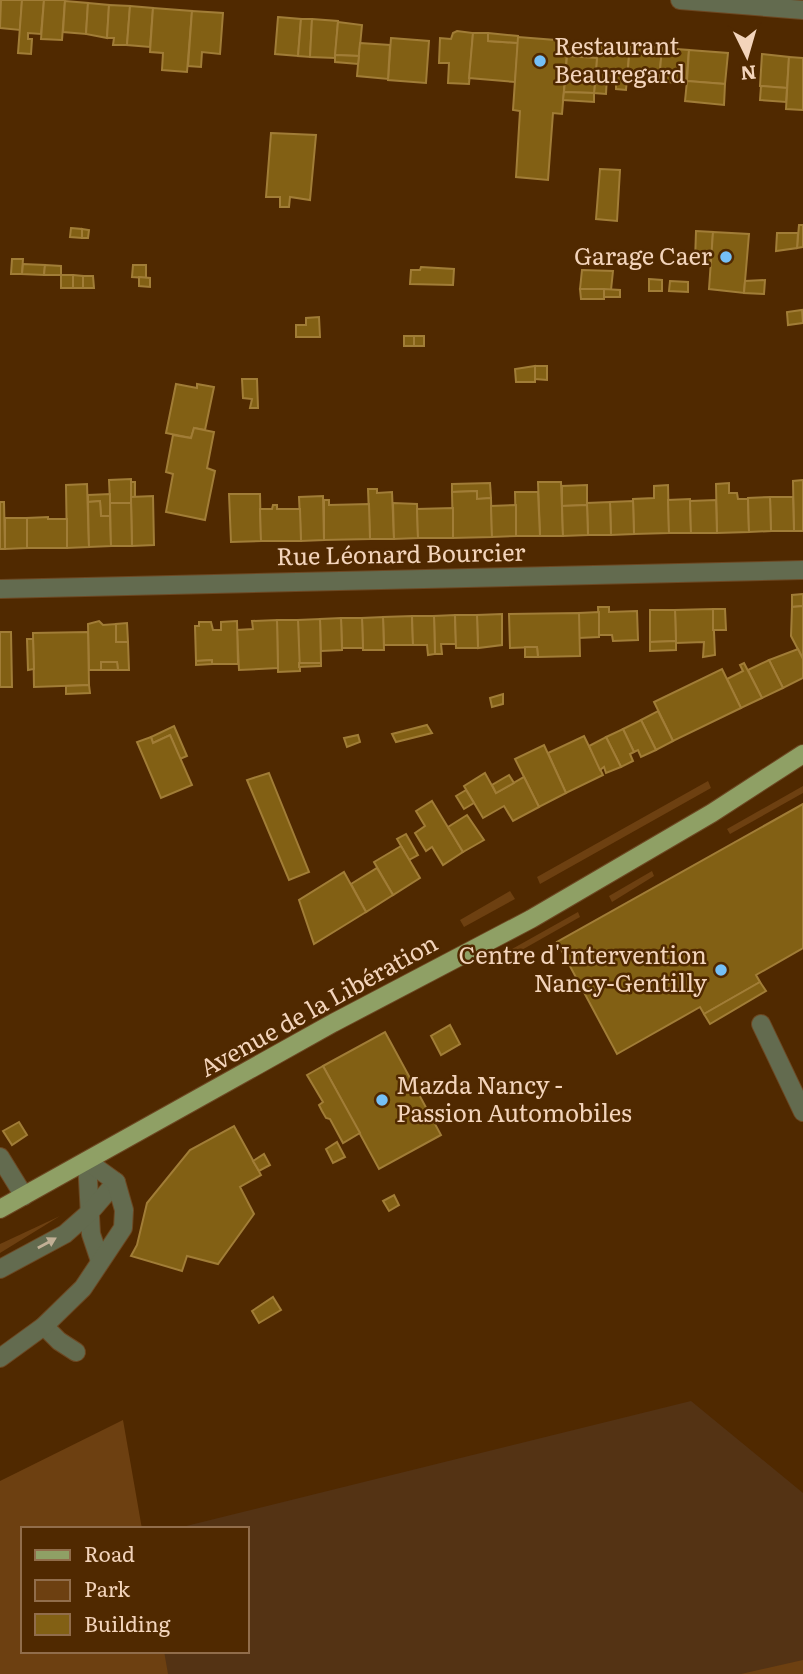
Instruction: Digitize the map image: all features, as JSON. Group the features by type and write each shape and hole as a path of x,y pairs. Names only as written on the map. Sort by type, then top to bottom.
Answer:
{"main road":[{"name":"Avenue de la Libération","path":"0,1209 333,1023 531,919 712,813 803,754"}],"street":[{"path":"680,0 803,10"},
{"name":"Rue Léonard Bourcier","path":"0,589 803,570"},
{"path":"761,1024 803,1112"},
{"path":"0,1157 24,1196"},
{"path":"0,1358 44,1325 83,1288 123,1228 124,1210 116,1182 87,1161"},
{"path":"87,1161 91,1234 100,1261"},
{"path":"0,1269 65,1234 90,1212 116,1182"},
{"path":"44,1325 59,1341 76,1352"}],"shaded area":[{"path":"691,1401 803,1493 803,1674 0,1674 0,1572 21,1644 21,1653 248,1653 248,1527 182,1527"}],"green space":[{"path":"708,781 711,788 540,884 537,877"},
{"path":"803,786 803,793 730,834 727,829"},
{"path":"652,871 654,876 612,902 609,896"},
{"path":"510,891 515,899 464,927 460,920"},
{"path":"578,912 580,917 497,964 494,959"},
{"path":"60,1216 0,1253 0,1244"},
{"path":"123,1420 142,1527 21,1527 21,1653 164,1653 168,1674 0,1674 0,1481"},
{"path":"803,1660 803,1674 741,1674"}],"building":[{"path":"1,0 22,0 20,30 0,28"},
{"path":"22,0 44,0 41,34 28,33 28,39 32,39 31,54 18,53"},
{"path":"44,0 65,0 62,40 41,39"},
{"path":"65,1 88,3 86,34 63,32"},
{"path":"88,3 109,5 107,38 86,34"},
{"path":"109,5 130,6 127,45 113,45 114,38 107,38"},
{"path":"130,6 153,8 150,47 127,45"},
{"path":"153,8 192,11 187,72 162,70 163,53 150,52"},
{"path":"192,11 223,13 220,54 202,52 201,67 188,66"},
{"path":"278,17 301,19 298,56 275,54"},
{"path":"301,19 312,19 310,57 298,56"},
{"path":"312,19 338,21 335,58 310,57"},
{"path":"338,22 362,25 359,56 335,55"},
{"path":"457,31 473,33 469,84 448,83 449,63 439,63 440,38 451,39"},
{"path":"473,33 488,33 488,41 518,43 515,82 469,78"},
{"path":"488,33 518,36 518,43 488,41"},
{"path":"518,37 568,41 562,114 553,113 548,180 516,177 520,111 513,110"},
{"path":"391,38 429,41 426,83 388,80"},
{"path":"360,43 390,45 388,79 357,76"},
{"path":"598,43 630,45 626,90 616,89 616,77 607,76 606,94 594,93"},
{"path":"630,45 662,48 659,81 627,79"},
{"path":"662,48 689,50 686,84 659,81"},
{"path":"689,50 728,53 725,84 687,81"},
{"path":"762,54 789,57 787,88 760,86"},
{"path":"335,55 359,56 358,64 335,62"},
{"path":"567,56 597,58 594,93 564,92"},
{"path":"789,57 803,58 803,110 786,109"},
{"path":"687,81 725,84 724,105 685,101"},
{"path":"761,86 787,88 786,102 760,100"},
{"path":"564,92 594,93 594,102 563,100"},
{"path":"271,133 316,135 310,200 290,197 289,207 280,207 280,197 266,197"},
{"path":"600,169 620,170 617,221 596,219"},
{"path":"799,225 803,225 803,247 797,248"},
{"path":"71,228 82,229 82,238 70,237"},
{"path":"82,229 89,230 88,238 82,238"},
{"path":"696,231 713,232 711,264 695,262"},
{"path":"713,232 749,234 744,293 709,289"},
{"path":"777,233 798,233 797,248 776,251"},
{"path":"12,259 23,259 22,274 11,274"},
{"path":"23,264 45,265 44,275 22,274"},
{"path":"45,265 61,266 61,275 44,275"},
{"path":"133,265 146,265 146,278 132,277"},
{"path":"421,267 454,269 453,285 410,284 411,270 420,270"},
{"path":"582,270 613,271 611,290 580,289"},
{"path":"61,275 73,275 73,288 61,288"},
{"path":"73,275 83,276 83,288 73,288"},
{"path":"83,276 93,276 94,288 83,288"},
{"path":"139,277 150,278 150,287 139,286"},
{"path":"649,279 662,280 662,291 649,291"},
{"path":"765,280 764,294 744,293 745,281"},
{"path":"670,281 688,282 688,292 669,291"},
{"path":"580,289 604,289 604,299 581,299"},
{"path":"604,289 620,290 620,297 604,297"},
{"path":"802,310 803,323 788,325 787,312"},
{"path":"319,317 320,337 296,337 296,325 306,325 306,318"},
{"path":"404,336 414,336 414,346 404,346"},
{"path":"414,336 424,336 424,346 414,346"},
{"path":"535,366 535,382 516,382 515,369"},
{"path":"535,366 547,366 547,380 535,379"},
{"path":"242,379 257,379 258,408 250,408 252,399 243,398"},
{"path":"176,384 197,388 197,384 214,387 205,430 194,428 191,438 166,433"},
{"path":"194,428 214,432 207,468 215,471 205,520 166,512 173,474 166,472 173,435 191,438"},
{"path":"131,479 131,503 110,503 109,480"},
{"path":"803,480 803,531 794,531 793,481"},
{"path":"131,482 135,482 135,497 131,497"},
{"path":"538,482 561,482 563,536 540,536"},
{"path":"490,483 491,498 477,499 477,491 452,492 452,484"},
{"path":"729,483 729,493 737,493 738,499 748,499 749,532 717,533 716,484"},
{"path":"87,484 89,547 67,548 66,485"},
{"path":"587,485 587,505 562,506 562,486"},
{"path":"668,485 669,533 634,534 633,499 654,498 654,486"},
{"path":"368,489 377,489 377,493 392,492 394,539 370,539"},
{"path":"477,491 477,499 491,498 492,537 453,538 452,492"},
{"path":"515,492 538,492 540,536 516,536"},
{"path":"110,494 110,516 101,516 100,501 88,502 88,495"},
{"path":"229,494 260,494 261,541 231,542"},
{"path":"153,496 154,545 132,546 131,497"},
{"path":"323,496 324,540 301,541 299,497"},
{"path":"770,497 793,497 794,531 771,531"},
{"path":"770,497 771,531 749,532 748,498"},
{"path":"690,499 691,533 669,533 668,500"},
{"path":"324,500 329,500 329,505 369,504 370,539 324,540"},
{"path":"716,500 717,533 691,533 690,501"},
{"path":"100,501 101,516 110,516 111,546 89,547 88,502"},
{"path":"633,501 634,534 611,535 610,502"},
{"path":"0,502 4,502 5,549 0,549"},
{"path":"610,502 611,535 588,535 587,503"},
{"path":"110,503 131,503 132,546 111,546"},
{"path":"393,503 417,504 418,538 394,539"},
{"path":"273,505 277,505 277,509 300,509 301,541 261,541 260,509 272,509"},
{"path":"516,505 516,536 492,537 491,506"},
{"path":"587,505 588,535 563,536 562,506"},
{"path":"453,508 453,538 418,538 417,509"},
{"path":"5,518 27,518 27,548 5,549"},
{"path":"27,518 67,519 67,548 27,548"},
{"path":"803,594 803,606 792,607 792,595"},
{"path":"803,606 803,659 791,636 792,607"},
{"path":"598,607 609,607 609,612 637,611 638,640 613,641 612,635 599,635"},
{"path":"713,609 715,655 703,657 704,642 676,643 675,610"},
{"path":"713,609 725,609 726,630 713,630"},
{"path":"650,610 675,610 676,641 650,642"},
{"path":"599,612 599,637 579,638 579,613"},
{"path":"579,613 580,656 538,657 537,647 510,648 509,614"},
{"path":"502,614 502,645 478,648 477,615"},
{"path":"455,615 456,644 441,644 442,654 435,654 434,616"},
{"path":"455,615 477,615 478,648 456,648"},
{"path":"412,616 413,645 384,645 383,617"},
{"path":"412,616 434,616 435,654 428,655 427,645 413,645"},
{"path":"383,617 384,650 363,650 362,618"},
{"path":"341,618 362,618 363,648 342,648"},
{"path":"341,618 342,650 321,651 320,619"},
{"path":"320,619 321,663 299,663 298,620"},
{"path":"277,620 298,620 300,671 278,672"},
{"path":"277,620 278,668 239,670 237,630 253,629 252,621"},
{"path":"99,621 103,625 116,624 116,642 128,642 129,670 118,670 117,662 101,662 101,670 89,670 88,624"},
{"path":"237,621 238,664 212,664 212,660 196,661 195,626 199,626 199,622 211,622 213,630 221,630 221,622"},
{"path":"127,623 128,642 116,642 116,624"},
{"path":"0,632 11,632 12,687 0,687"},
{"path":"88,632 89,685 34,687 33,633"},
{"path":"27,639 33,639 34,669 28,670"},
{"path":"676,641 676,650 650,651 650,642"},
{"path":"525,647 537,647 538,657 525,657"},
{"path":"798,649 803,659 803,678 783,688 769,660"},
{"path":"212,660 212,664 196,665 196,661"},
{"path":"769,660 783,688 762,698 748,670"},
{"path":"101,662 117,662 118,670 101,670"},
{"path":"299,663 321,663 321,666 299,667"},
{"path":"744,663 762,698 741,708 727,679 743,671 740,665"},
{"path":"722,669 741,708 673,741 654,702"},
{"path":"89,685 90,693 66,694 66,686"},
{"path":"503,694 503,704 492,707 490,698"},
{"path":"658,711 673,741 656,750 641,720"},
{"path":"641,720 656,750 641,757 638,750 634,752 623,729"},
{"path":"427,725 432,733 396,742 392,734"},
{"path":"174,726 187,756 180,759 170,735 153,743 151,737"},
{"path":"623,729 634,752 630,754 633,761 621,767 606,737"},
{"path":"170,735 192,785 161,798 137,742 151,737 153,743"},
{"path":"358,735 360,742 347,747 344,738"},
{"path":"584,736 603,775 566,793 548,753"},
{"path":"606,737 621,767 606,773 604,767 600,770 589,746"},
{"path":"544,745 566,793 539,807 515,759"},
{"path":"269,773 309,872 289,880 247,780"},
{"path":"485,773 496,793 524,777 539,807 513,821 504,806 483,818 464,786"},
{"path":"509,775 514,783 496,793 492,785"},
{"path":"466,790 474,803 464,809 456,796"},
{"path":"432,801 463,852 443,865 432,847 426,851 415,833 425,826 416,811"},
{"path":"803,804 803,948 756,975 760,982 704,1014 700,1007 617,1054 557,942"},
{"path":"467,815 484,840 463,852 448,827"},
{"path":"406,834 418,855 409,860 397,839"},
{"path":"401,846 420,878 393,895 374,862"},
{"path":"377,868 393,895 366,912 351,884"},
{"path":"344,872 366,912 314,944 299,900"},
{"path":"760,982 766,991 710,1024 704,1014"},
{"path":"450,1025 460,1044 441,1055 431,1036"},
{"name":"Mazda Nancy - Passion Automobiles","path":"385,1032 441,1135 379,1169 323,1066"},
{"path":"323,1066 360,1133 343,1143 330,1119 326,1118 322,1111 319,1105 323,1102 307,1075"},
{"path":"19,1122 27,1135 12,1145 3,1131"},
{"path":"234,1126 261,1175 240,1187 254,1214 218,1264 187,1256 182,1271 131,1256 137,1245 147,1203 190,1150"},
{"path":"337,1142 345,1157 333,1163 326,1149"},
{"path":"264,1154 270,1165 259,1171 253,1161"},
{"path":"394,1195 399,1205 389,1211 383,1201"},
{"path":"273,1297 281,1310 259,1323 252,1311"}],"place":[{"name":"Restaurant Beauregard","path":"540,61"},
{"name":"Garage Caer","path":"726,257"},
{"name":"Centre d'Intervention Nancy-Gentilly","path":"721,970"},
{"name":"Mazda Nancy - Passion Automobiles","path":"382,1100"}]}
